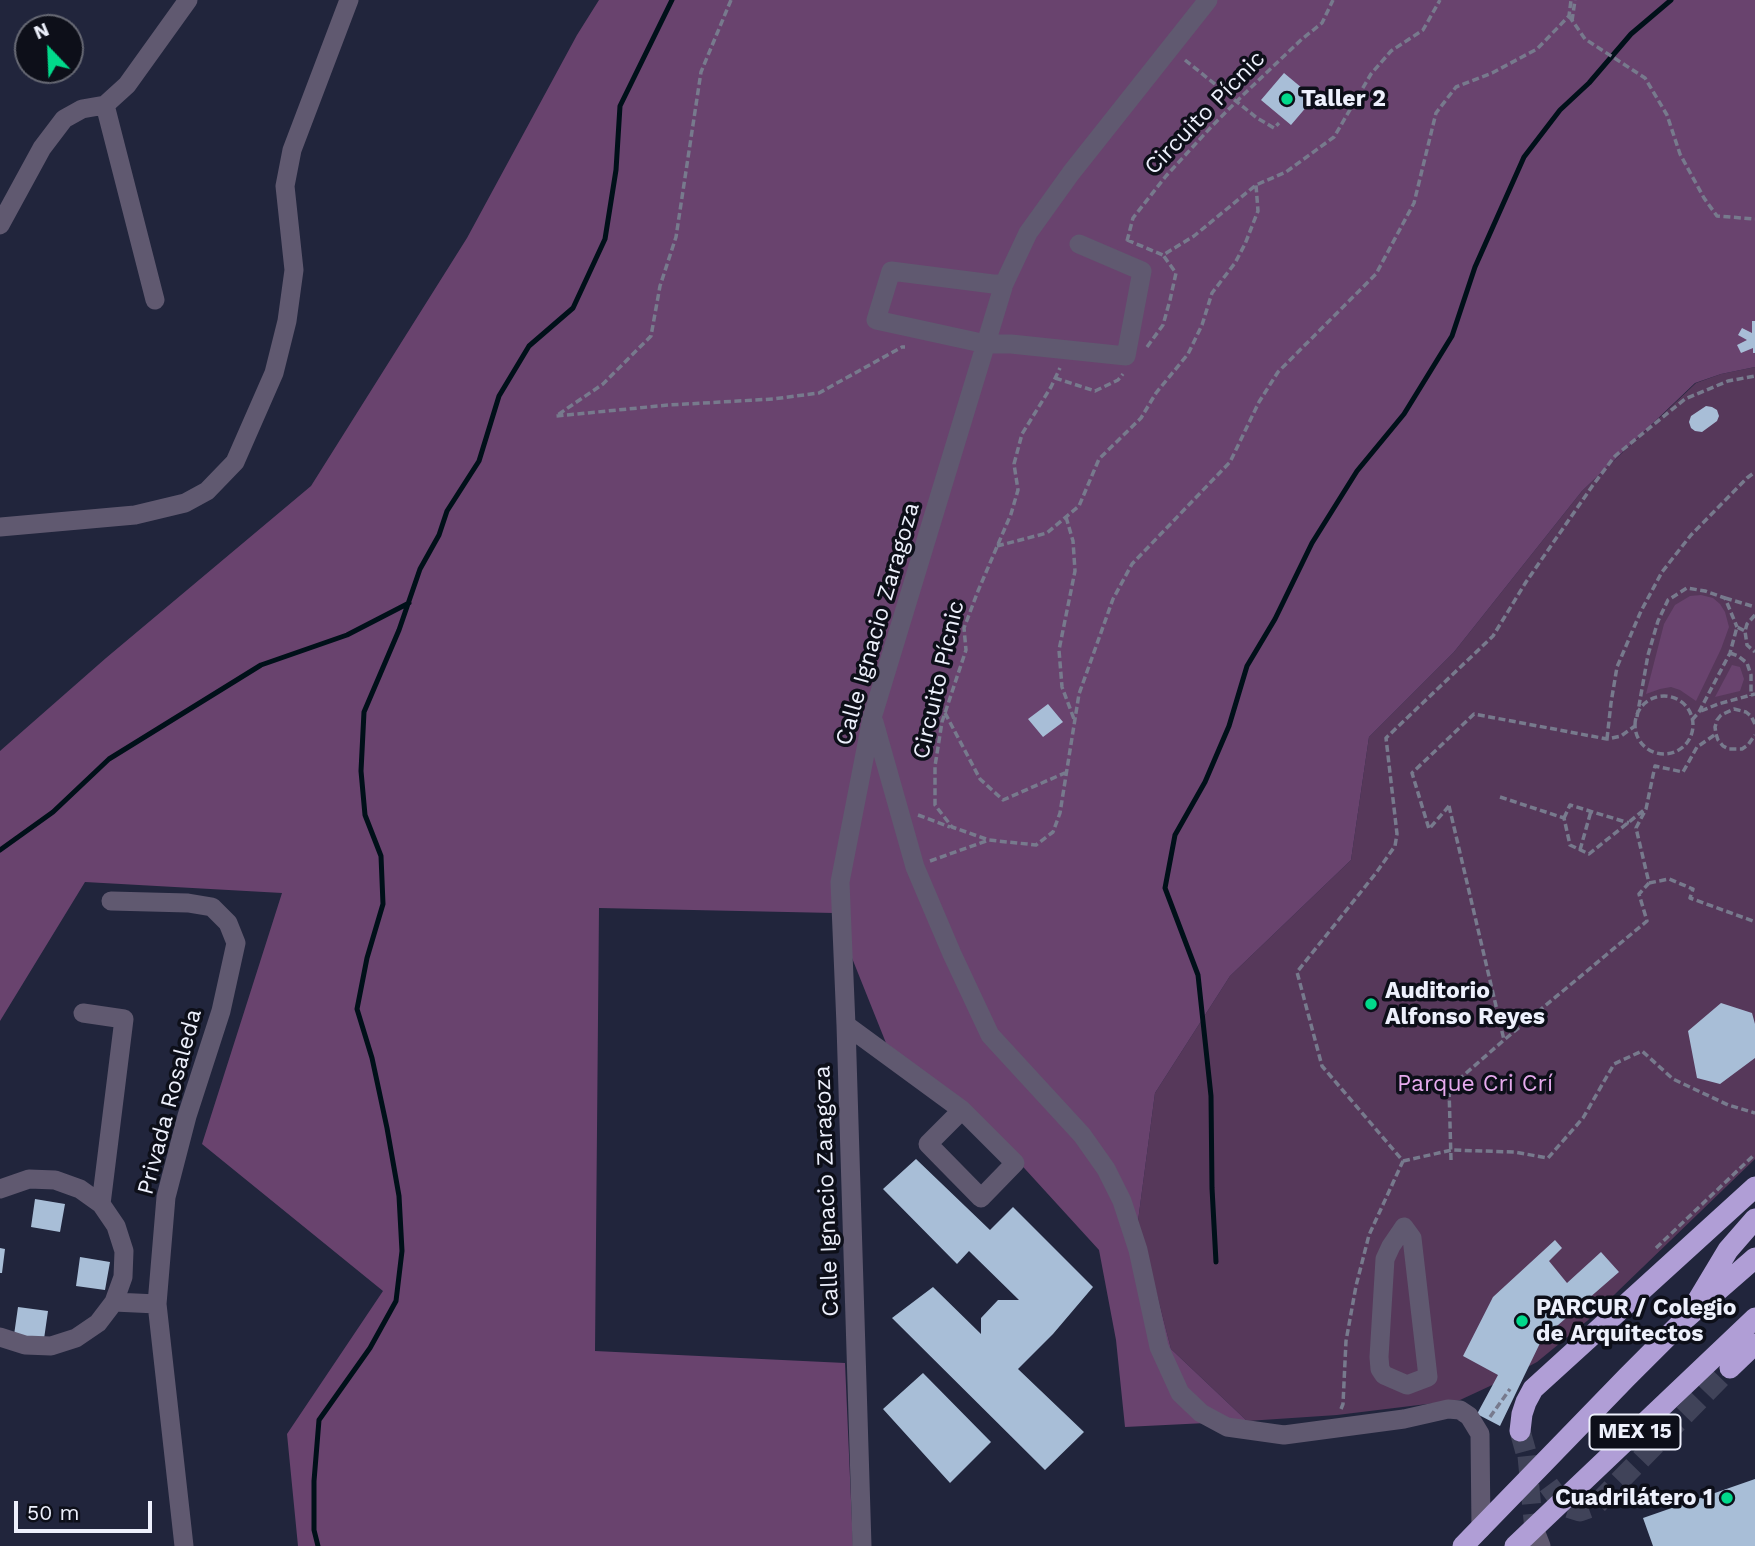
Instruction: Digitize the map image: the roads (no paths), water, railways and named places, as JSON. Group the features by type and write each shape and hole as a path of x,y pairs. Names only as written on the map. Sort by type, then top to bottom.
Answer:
{"highway":[{"path":"1520,1431 1522,1414 1533,1389 1755,1187"},
{"path":"1685,1320 1728,1250 1755,1219"},
{"name":"MEX 15","path":"1463,1546 1618,1386 1685,1320 1755,1258"},
{"name":"MEX 15","path":"1515,1546 1538,1537 1755,1318"},
{"path":"1730,1368 1755,1344"}],"street":[{"path":"0,225 42,148 64,119 82,109 105,105 127,85 188,0"},
{"path":"0,527 135,515 185,502 207,491 235,462 274,373 287,321 295,270 285,186 292,150 349,0"},
{"name":"Calle Ignacio Zaragoza","path":"862,1546 840,882 872,718 1004,284 1028,233 1063,183 1208,0"},
{"path":"105,105 155,300"},
{"path":"1004,284 891,271 876,320 986,344 1011,344 1126,356 1142,271 1079,244"},
{"path":"872,718 915,867 990,1035 1082,1135 1106,1170 1122,1201 1138,1250 1159,1347 1180,1393 1201,1413 1227,1427 1284,1435 1404,1419 1448,1409 1460,1410 1469,1416 1480,1434 1481,1529"},
{"name":"Privada Rosaleda","path":"111,901 188,903 212,907 228,923 236,943 221,1011 187,1115 166,1197 157,1304 184,1546"},
{"path":"82,1013 124,1019 101,1204"},
{"path":"846,1025 962,1111 1015,1163 981,1198 928,1144 962,1111"},
{"path":"0,1189 29,1179 55,1180 80,1189 101,1204 116,1226 124,1251 123,1277 114,1302 98,1323 76,1338 51,1346 25,1345 0,1337"},
{"path":"1404,1227 1412,1238 1428,1377 1407,1385 1384,1375 1380,1369 1379,1357 1385,1259 1404,1227"},
{"path":"114,1302 157,1304"},
{"path":"1404,1419 1407,1385"}],"waterway":[{"path":"318,1546 314,1530 314,1481 319,1420 370,1348 396,1301 402,1251 399,1196 387,1128 372,1058 357,1009 367,958 383,904 381,856 365,815 361,771 364,712 399,630 420,569 439,535 447,511 479,461 499,396 529,346 573,308 605,239 616,170 620,106 672,0"},
{"path":"1216,1262 1211,1096 1198,975 1165,888 1175,835 1205,782 1229,726 1247,666 1275,619 1312,543 1357,471 1404,414 1452,336 1475,267 1524,157 1560,110 1589,83 1631,34 1671,0"},
{"path":"0,850 53,812 109,759 261,665 347,635 409,603"}],"tunnel":[{"path":"1520,1431 1527,1456 1564,1506 1580,1511 1596,1505 1730,1368"},
{"path":"1527,1456 1535,1541"}],"place":[{"name":"Taller 2","path":"1287,99"},
{"name":"Auditorio Alfonso Reyes","path":"1371,1004"},
{"name":"PARCUR / Colegio de Arquitectos","path":"1522,1321"},
{"name":"Cuadrilátero 1","path":"1727,1498"}],"park label":[{"name":"Parque Cri Crí","path":"1475,1084"}]}
